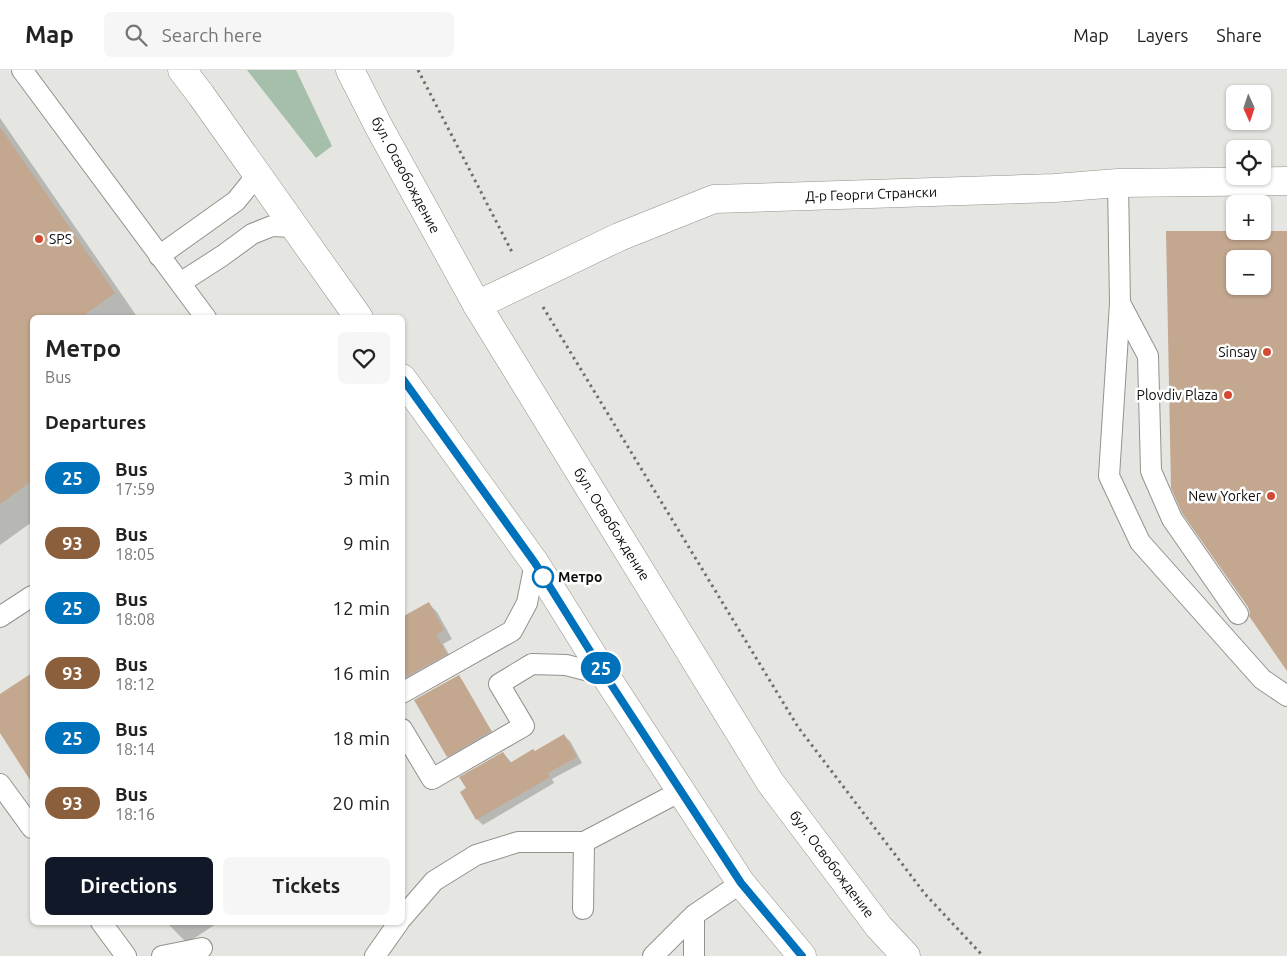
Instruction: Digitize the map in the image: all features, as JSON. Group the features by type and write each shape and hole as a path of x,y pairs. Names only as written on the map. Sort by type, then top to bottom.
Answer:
{"main road":[{"path":"182,70 357,315"},
{"name":"бул. Освобождение","path":"350,70 379,127 477,305 770,782 879,927 906,956"},
{"name":"Д-р Георги Странски","path":"477,305 620,236 714,199 1054,188 1118,183 1287,181"},
{"path":"405,382 535,563 605,675 741,883 802,956"}],"lane":[{"path":"22,70 204,315"},
{"path":"159,256 236,201 258,174"},
{"path":"1118,183 1120,303 1109,476 1140,542 1262,679 1287,696"},
{"path":"180,283 252,234 272,226 294,227"},
{"path":"1120,303 1148,356 1151,471 1172,519 1238,614"},
{"path":"405,691 512,631 526,603 535,563"},
{"path":"0,617 30,597"},
{"path":"405,735 432,780 524,726 499,684 532,664 566,665 605,675"},
{"path":"0,784 30,825"},
{"path":"405,915 434,881 476,855 518,842 584,842 681,791"},
{"path":"583,909 584,842"},
{"path":"653,956 694,915 741,883"},
{"path":"694,915 694,956"},
{"path":"103,925 126,956"},
{"path":"375,956 397,925"},
{"path":"162,956 202,948"}],"path":[{"path":"418,70 527,280 798,727 925,894 982,956"}],"green space":[{"path":"247,70 296,70 332,146 316,158"}],"building":[{"name":"SPS","path":"0,127 115,293 84,315 30,315 30,482 0,504"},
{"name":"Plovdiv Plaza","path":"1166,231 1226,231 1226,240 1271,240 1271,231 1287,231 1287,671 1249,616 1248,607 1182,513 1171,488"},
{"path":"429,602 444,630 436,635 447,654 405,677 405,615"},
{"path":"30,674 30,780 0,733 0,694"},
{"path":"459,675 491,731 447,757 414,700"},
{"path":"564,734 577,757 548,773 550,777 476,820 460,792 466,788 459,777 503,752 510,763"}],"bus line":[{"name":"25","path":"405,382 535,563 605,675 741,883 802,956"}],"place":[{"name":"SPS","path":"39,239"},
{"name":"Sinsay","path":"1267,352"},
{"name":"Plovdiv Plaza","path":"1228,395"},
{"name":"New Yorker","path":"1271,496"},
{"name":"Метро","path":"543,577"}]}
